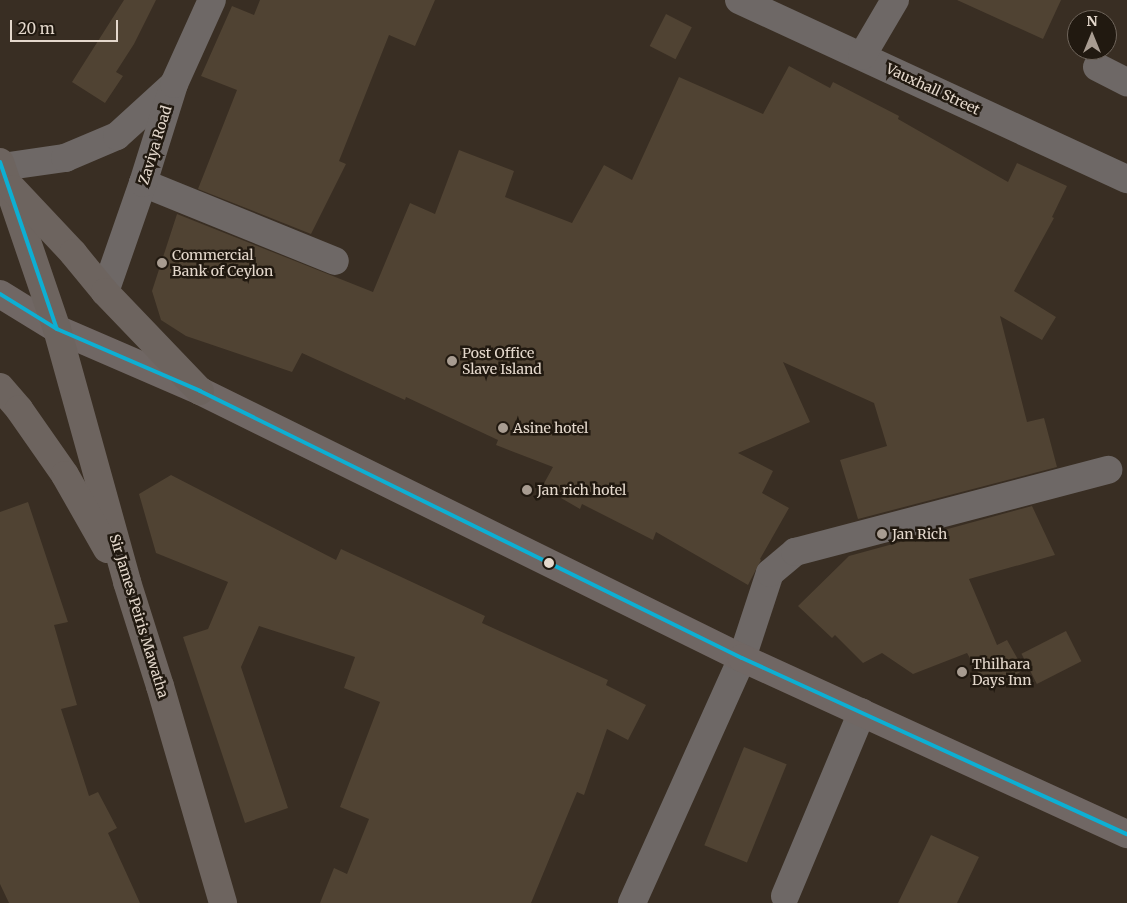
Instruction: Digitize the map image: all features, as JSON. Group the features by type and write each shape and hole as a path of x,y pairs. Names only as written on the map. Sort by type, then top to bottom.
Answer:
{"highway":[{"path":"3,171 105,292 200,391"},
{"name":"Sir James Peiris Mawatha","path":"3,171 57,328 127,582 160,686 223,903"},
{"path":"0,386 10,407 64,475 127,582"}],"main road":[{"path":"0,294 57,328 200,391 742,658 1127,834"}],"street":[{"name":"Zaviya Road","path":"105,292 143,183 174,84 212,0"},
{"name":"Vauxhall Street","path":"739,0 1127,179"},
{"path":"862,56 895,0"},
{"path":"1097,67 1127,82"},
{"path":"3,171 64,158 117,136 174,84"},
{"path":"143,183 335,261"},
{"path":"632,903 742,658 770,573 795,552 1108,470"},
{"path":"785,896 862,712"}],"building":[{"path":"124,0 156,0 134,44 116,72 123,76 105,103 72,82"},
{"path":"260,0 435,0 415,46 389,35 339,161 346,164 311,234 198,189 237,90 201,76 232,6 254,15"},
{"path":"957,0 1061,0 1043,39"},
{"path":"666,14 692,27 675,59 650,46"},
{"path":"789,66 830,88 833,82 899,116 898,119 1008,182 1017,163 1067,186 1052,217 1054,218 1014,291 1056,317 1042,340 1000,316 1027,422 1044,418 1057,467 858,519 840,460 887,446 874,403 783,362 810,422 738,453 773,471 762,493 789,508 760,559 748,585 656,532 653,540 582,504 580,509 542,487 553,467 496,445 498,440 406,397 405,400 302,353 292,372 186,336 161,320 152,291 177,214 373,292 410,203 435,214 459,150 514,171 505,197 572,223 604,165 632,180 679,77 763,114"},
{"path":"171,475 336,560 341,549 485,616 482,623 608,680 606,685 646,705 628,740 607,729 584,795 577,792 531,903 320,903 334,868 347,874 369,819 340,807 380,702 344,688 355,657 259,626 241,667 288,808 245,823 183,637 208,629 228,582 156,553 139,494"},
{"path":"28,502 68,622 54,625 77,705 61,709 89,796 98,792 117,828 108,833 140,903 9,903 0,884 0,512"},
{"path":"1032,506 1055,555 969,579 997,645 1007,640 1024,670 988,690 967,653 913,674 882,653 863,663 835,635 832,638 798,606 849,556"},
{"path":"1066,631 1081,661 1037,684 1021,654"},
{"path":"744,747 787,764 747,863 704,845"},
{"path":"931,835 979,857 957,903 898,903"}],"transit line":[{"path":"0,162 57,329"},
{"path":"0,294 57,329 200,391 742,658 1127,834"}],"place":[{"name":"Commercial Bank of Ceylon","path":"162,263"},
{"name":"Post Office Slave Island","path":"452,361"},
{"name":"Asine hotel","path":"503,428"},
{"name":"Jan rich hotel","path":"527,490"},
{"name":"Jan Rich","path":"882,534"},
{"name":"Thilhara Days Inn","path":"962,672"}]}
